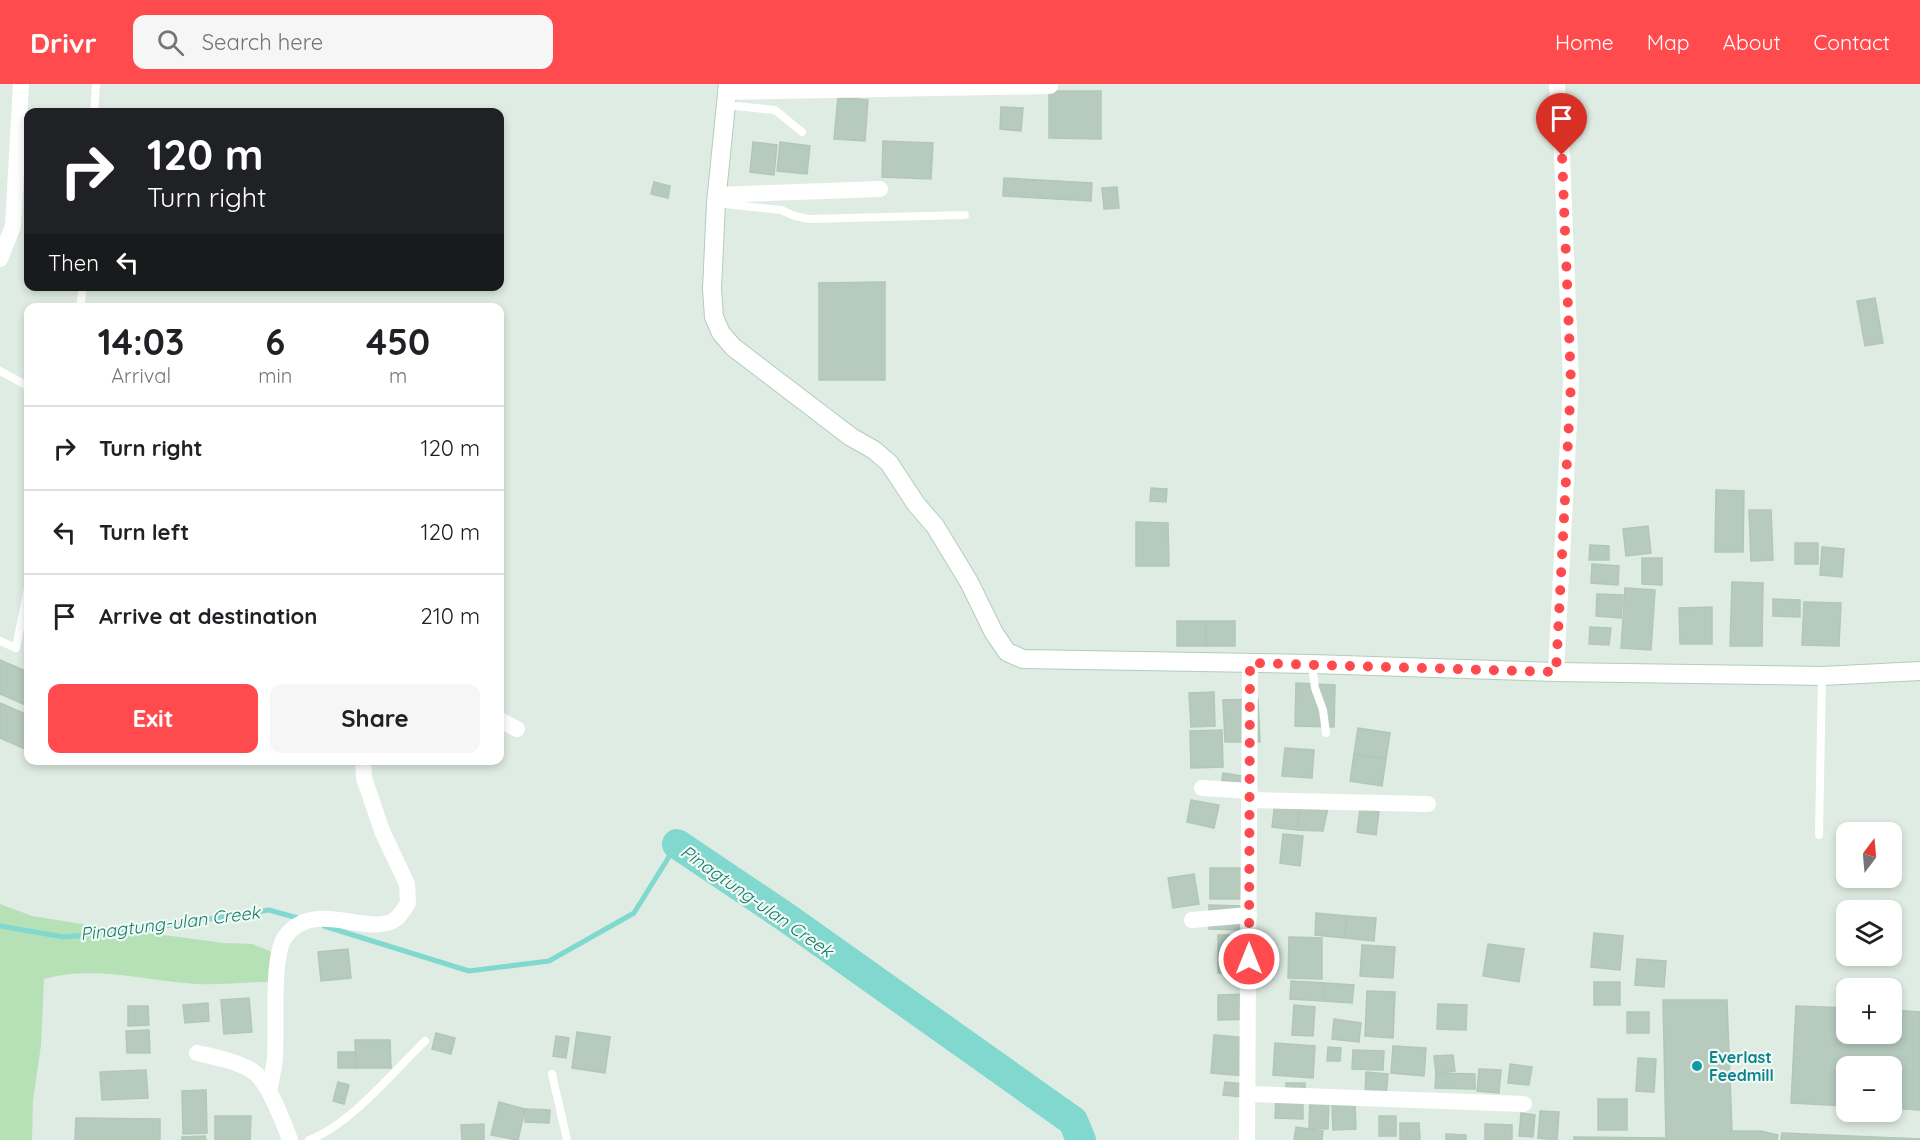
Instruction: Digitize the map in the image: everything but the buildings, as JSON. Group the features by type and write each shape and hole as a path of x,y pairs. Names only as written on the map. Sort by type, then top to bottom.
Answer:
{"street":[{"path":"0,259 13,226 21,84"},
{"path":"1556,672 1571,383 1557,84"},
{"path":"1050,86 726,94 717,199 712,289 714,317 721,333 734,347 851,437 874,450 889,463 916,504 935,526 969,582 994,633 1007,652 1023,659 1312,664 1556,672 1822,676 1920,671"},
{"path":"717,199 880,189"},
{"path":"1247,1140 1250,663"},
{"path":"504,722 517,729"},
{"path":"268,1091 275,1057 276,976 282,942 292,927 316,918 382,924 396,919 408,903 407,885 382,831 364,778 363,765"},
{"path":"1202,788 1250,795 1428,804"},
{"path":"1192,920 1249,915"},
{"path":"196,1053 229,1061 253,1071 268,1091 290,1140"},
{"path":"1249,1094 1355,1096 1524,1104"}],"lane":[{"path":"94,108 96,84"},
{"path":"726,94 775,110 802,132"},
{"path":"717,199 781,210 809,219 965,215"},
{"path":"0,371 24,384"},
{"path":"0,641 16,648 24,608"},
{"path":"1312,664 1315,688 1323,710 1326,733"},
{"path":"1819,835 1822,676"},
{"path":"309,1140 325,1134 347,1118 425,1041"},
{"path":"552,1074 567,1140"}],"green space":[{"path":"0,904 32,916 88,925 224,943 252,944 272,952 270,982 196,984 82,973 44,979 41,1045 33,1100 32,1140 0,1140"}],"waterway":[{"name":"Pinagtung-ulan Creek","path":"324,926 469,971 549,961 634,913 677,844"},
{"name":"Pinagtung-ulan Creek","path":"677,844 787,918 1073,1121 1081,1140"},
{"name":"Pinagtung-ulan Creek","path":"0,926 64,937 129,931 269,910 301,919"}],"place":[{"name":"Everlast Feedmill","path":"1697,1066"}],"route":[{"path":"1249,959 1250,663 1556,672 1571,383 1562,155"}]}
